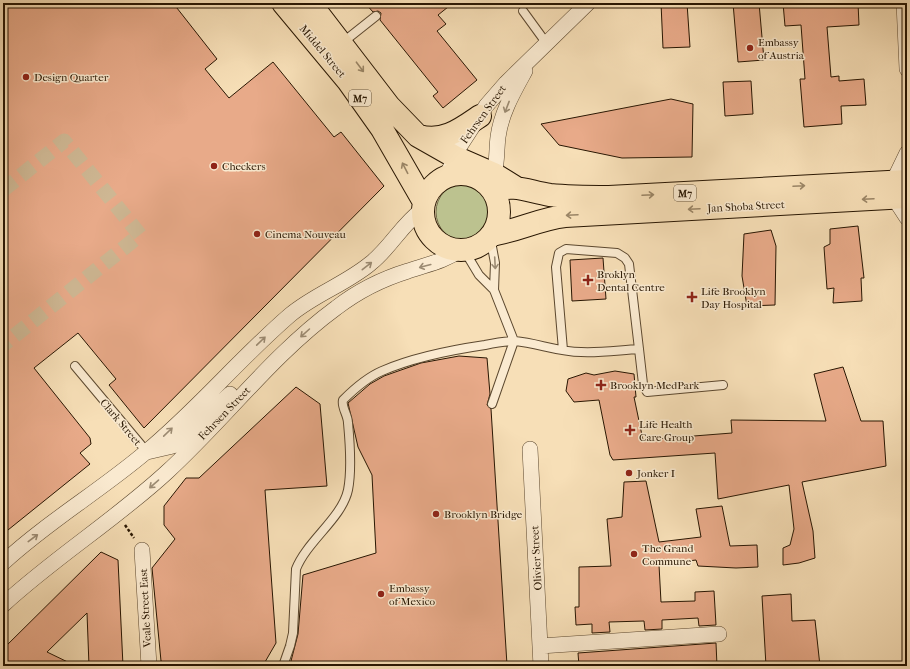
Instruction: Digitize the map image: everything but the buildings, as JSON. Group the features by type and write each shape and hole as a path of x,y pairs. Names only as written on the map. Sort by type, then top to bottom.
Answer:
{"main road":[{"name":"Middel Street","path":"283,3 348,81 382,129 424,205"},
{"name":"Middel Street","path":"310,3 389,106 453,169"},
{"name":"Middel Street","path":"389,106 395,119 404,132 424,152 453,169 492,184"},
{"path":"418,136 427,139 446,137 454,134 480,116"},
{"path":"424,205 429,192 436,183 453,169"},
{"path":"491,236 499,213 492,184"},
{"name":"Jan Shoba Street","path":"492,184 568,197 900,189"},
{"name":"Jan Shoba Street","path":"491,236 512,231 544,220 565,216 900,189"},
{"name":"M7","path":"424,205 424,219 433,237 446,246 462,250 477,247 491,236"}],"street":[{"name":"Fehrsen Street","path":"453,169 480,116 506,83 532,60 588,3"},
{"path":"904,3 907,69"},
{"name":"Fehrsen Street","path":"492,184 497,165 498,136 501,125 513,92 532,60"},
{"path":"907,153 900,189 907,218"},
{"path":"3,563 147,452 268,334 308,301 371,263 382,253 410,218 424,205"},
{"name":"Fehrsen Street","path":"3,605 33,577 118,515 168,471 253,383 313,326 353,296 394,276 448,259 462,250"},
{"name":"Clark Street","path":"147,452 173,446 227,396 253,383"},
{"name":"Olivier Street","path":"530,449 541,666"},
{"name":"Veale Street East","path":"142,550 149,666"},
{"path":"540,646 719,634"}],"lane":[{"path":"523,11 547,44"},
{"path":"342,43 376,16"},
{"path":"491,236 495,263 494,290 514,341 492,404"},
{"path":"563,350 556,267 559,253 566,249 617,252 625,258 629,264 643,384 647,392 723,385"},
{"path":"462,250 479,275 494,290"},
{"path":"282,666 290,646 293,633 296,569 300,560 315,539 341,507 348,490 348,423 343,400 369,377 382,370 440,353 514,341 580,352 639,349"},
{"name":"Clark Street","path":"74,366 147,452"}],"green space":[{"path":"459,183 471,183 486,191 494,206 494,218 486,233 471,241 459,241 444,233 436,218 436,206 444,191"}],"tunnel":[{"path":"3,190 64,141 140,235 3,345"}],"place":[{"name":"Embassy of Austria","path":"750,48"},
{"name":"Design Quarter","path":"26,77"},
{"name":"Checkers","path":"214,166"},
{"name":"Cinema Nouveau","path":"257,234"},
{"name":"Broklyn Dental Centre","path":"588,280"},
{"name":"Life Brooklyn Day Hospital","path":"692,297"},
{"name":"Brooklyn MedPark","path":"601,385"},
{"name":"Life Health Care Group","path":"630,430"},
{"name":"Jonker I","path":"629,473"},
{"name":"Brooklyn Bridge","path":"436,514"},
{"name":"The Grand Commune","path":"634,554"},
{"name":"Embassy of Mexico","path":"381,594"}]}
